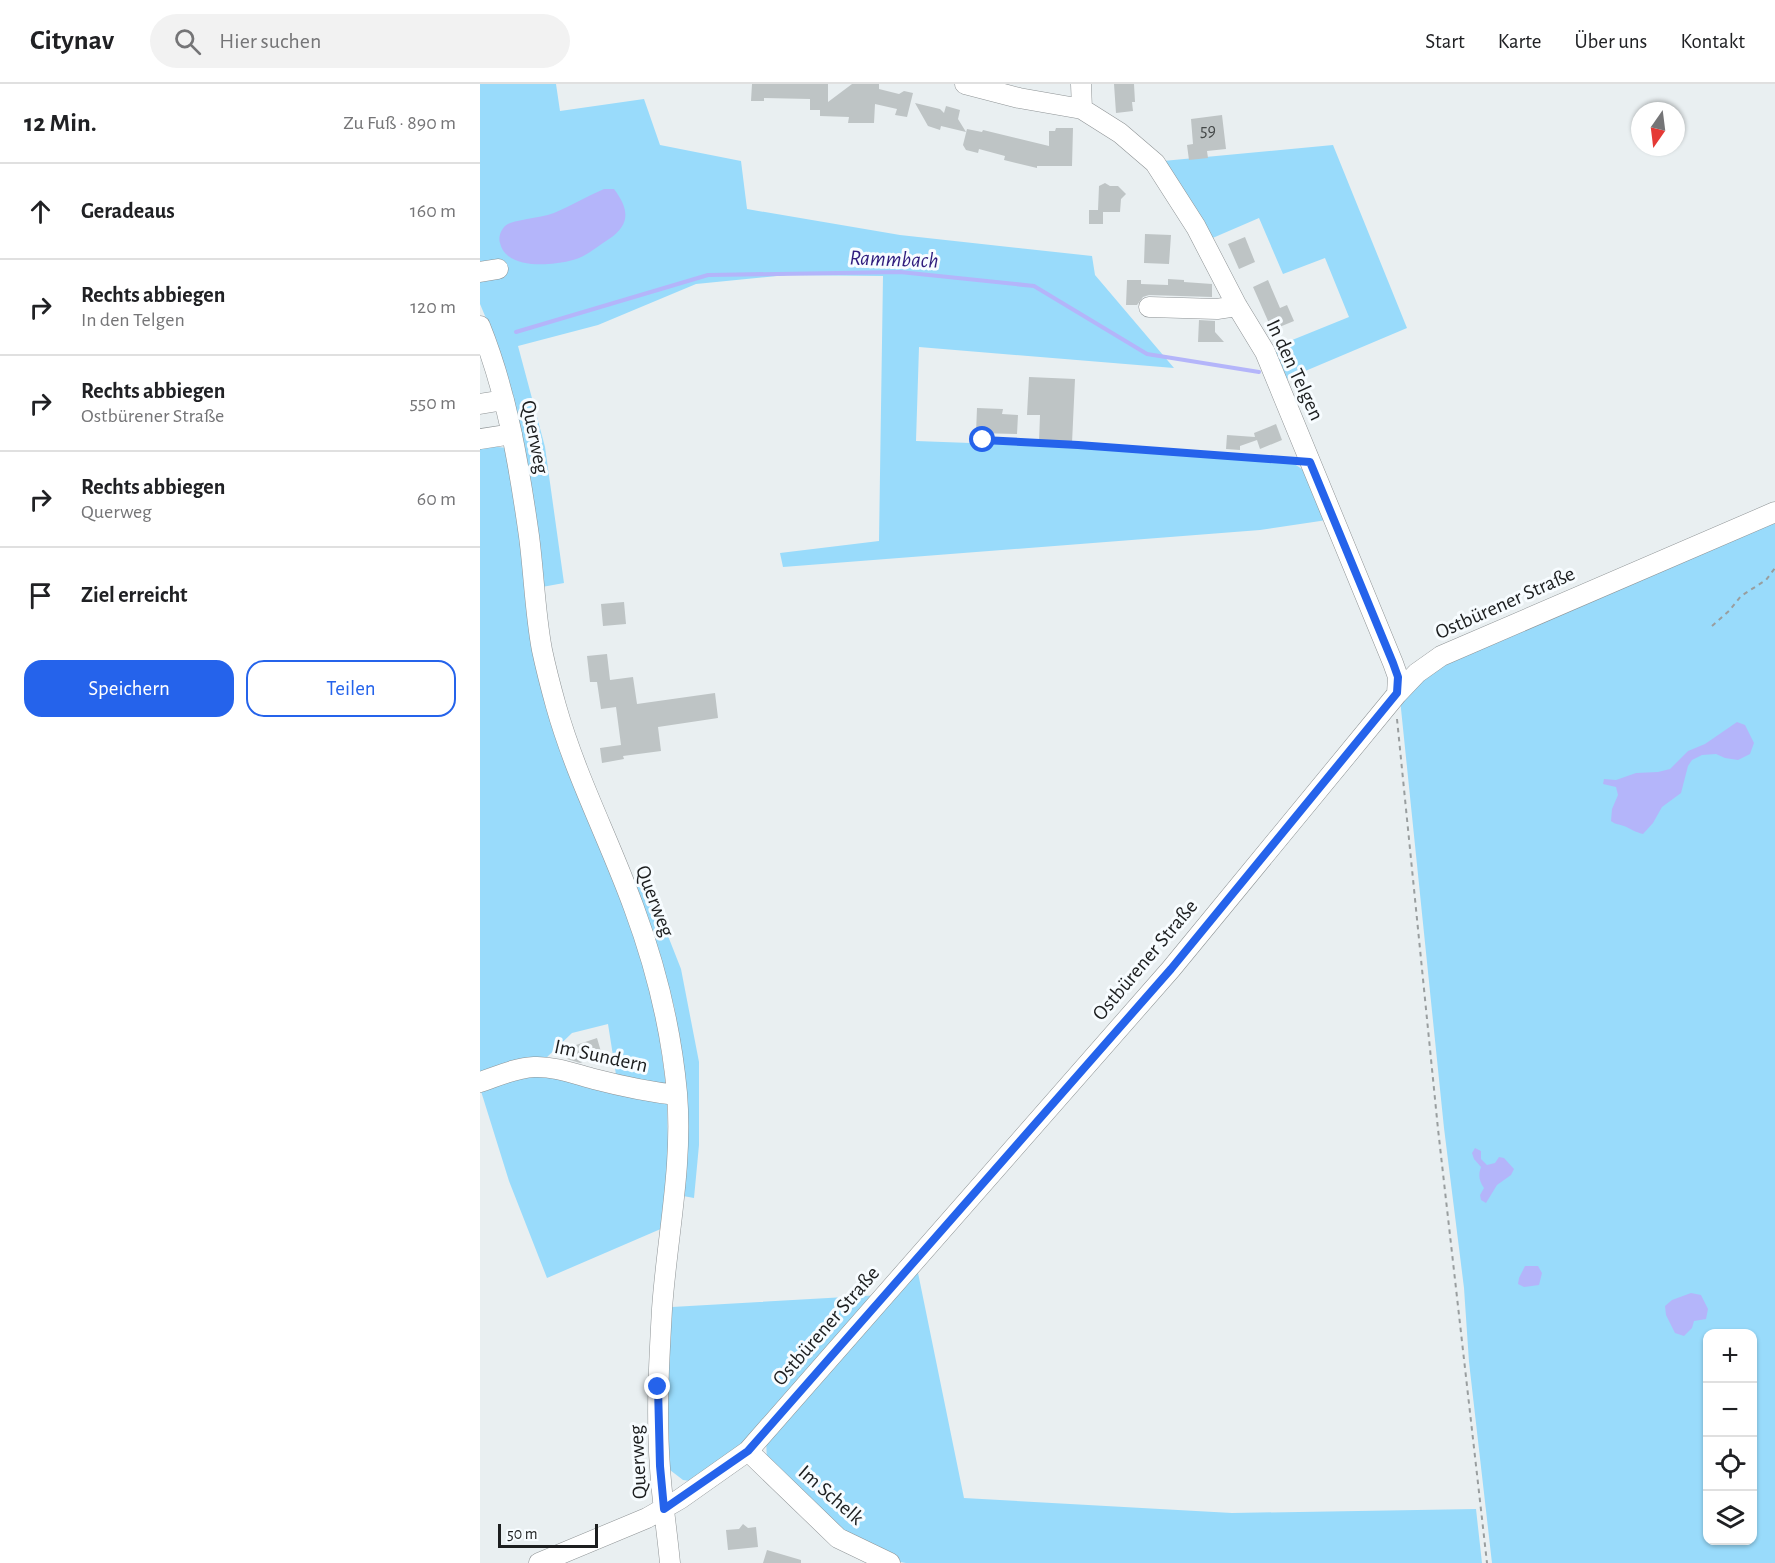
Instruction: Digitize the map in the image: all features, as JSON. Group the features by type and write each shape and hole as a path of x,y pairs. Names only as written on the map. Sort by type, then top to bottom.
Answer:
{"street":[{"name":"In den Telgen","path":"964,84 1019,98 1082,109 1120,133 1155,163 1196,228 1264,352 1393,663 1398,677 1397,693"},
{"path":"1081,84 1082,109"},
{"path":"1149,307 1217,309 1237,306"},
{"name":"Querweg","path":"480,326 504,400 512,434 528,535 542,649 556,704 585,792 633,906 657,974 669,1027 679,1129 658,1387 660,1466 664,1509"},
{"path":"480,404 504,400"},
{"path":"480,439 512,434"},
{"name":"Ostbürener Straße","path":"664,1509 748,1451 1163,978 1397,693 1417,673 1441,656 1775,512"},
{"name":"Im Sundern","path":"480,1082 518,1069 550,1068 615,1084 677,1095"},
{"name":"Im Schelk","path":"748,1451 838,1538 890,1563"},
{"path":"539,1563 664,1509 670,1563"}],"path":[{"path":"983,440 1310,462"},
{"path":"1712,626 1729,612 1741,596 1766,580 1775,568"},
{"path":"1397,693 1399,745 1438,1129 1487,1563"}],"shaded area":[{"path":"480,84 556,84 560,111 644,99 660,145 741,161 747,209 900,235 1092,256 1095,275 1174,368 919,347 916,441 1075,447 1293,463 1305,471 1327,520 1260,530 783,567 780,553 879,541 883,276 787,275 696,284 598,325 518,346 545,447 564,583 542,587 496,342 480,304"},
{"path":"1333,145 1407,328 1284,380 1270,349 1349,317 1325,258 1283,274 1259,218 1208,240 1163,161"},
{"path":"604,189 614,189 619,196 625,210 624,222 616,233 590,252 569,261 529,264 510,257 504,251 500,243 500,236 507,224 554,213"},
{"path":"480,447 507,448 574,786 625,909 645,970 658,1027 666,1085 617,1081 608,1024 572,1033 544,1060 480,1074"},
{"path":"1775,515 1775,1563 1492,1563 1400,699 1427,672"},
{"path":"1737,722 1745,725 1754,743 1750,754 1738,760 1716,754 1702,755 1692,760 1688,766 1681,793 1662,807 1653,823 1643,834 1611,821 1612,809 1618,795 1616,787 1603,784 1604,779 1616,780 1636,773 1670,769 1688,751 1705,744"},
{"path":"635,885 648,885 681,969 699,1062 699,1145 694,1198 683,1196 686,1084 674,1006"},
{"path":"529,1070 667,1100 668,1154 663,1228 547,1278 509,1181 480,1088"},
{"path":"1475,1148 1481,1151 1481,1159 1487,1165 1495,1163 1499,1157 1504,1158 1514,1169 1511,1175 1497,1185 1486,1203 1481,1200 1480,1195 1484,1188 1479,1173 1481,1167 1472,1153"},
{"path":"916,1263 964,1498 1232,1513 1476,1509 1482,1563 906,1563 895,1561 839,1534 767,1464 766,1436"},
{"path":"1525,1266 1538,1266 1542,1273 1539,1285 1524,1287 1518,1284"},
{"path":"1691,1293 1701,1295 1708,1309 1706,1319 1694,1321 1692,1328 1684,1336 1675,1333 1666,1315 1665,1306 1672,1300"},
{"path":"881,1295 762,1430 697,1482 683,1480 670,1470 666,1387 672,1307"}],"building":[{"path":"752,84 828,84 828,102 852,84 879,84 879,89 899,94 904,91 913,93 907,117 895,115 897,109 875,104 874,123 848,123 849,117 820,116 820,110 810,110 810,99 764,98 764,101 751,101"},
{"path":"1114,84 1134,84 1133,111 1116,113"},
{"path":"915,103 940,109 944,113 946,106 960,110 958,119 966,132 941,126 940,130 928,126"},
{"path":"1222,115 1226,149 1207,151 1208,158 1189,160 1187,145 1193,144 1191,119"},
{"path":"1056,128 1073,128 1072,166 1037,166 1037,168 1004,160 1005,156 979,149 978,153 966,150 963,145 967,129 982,132 983,130 1049,146 1049,131 1055,131"},
{"path":"1105,183 1118,186 1126,194 1121,199 1120,212 1103,212 1103,224 1089,224 1089,210 1098,210 1099,186"},
{"path":"1145,234 1171,235 1169,264 1144,263"},
{"path":"1245,237 1255,262 1239,269 1228,244"},
{"path":"1168,279 1212,284 1212,297 1149,295 1143,297 1137,305 1126,305 1127,280 1141,280 1141,284 1168,285"},
{"path":"1268,280 1280,308 1287,305 1294,321 1272,330 1253,287"},
{"path":"1199,320 1215,321 1215,332 1224,342 1198,342"},
{"path":"1029,377 1075,379 1072,443 1039,442 1040,415 1027,415"},
{"path":"977,408 1003,409 1002,414 1018,415 1017,434 976,433"},
{"path":"1276,424 1282,440 1260,449 1257,440 1240,446 1240,450 1226,449 1227,435 1255,437 1254,433"},
{"path":"624,602 626,624 603,626 601,604"},
{"path":"607,654 610,680 633,677 637,704 715,693 718,718 658,727 661,751 623,756 624,759 602,763 600,748 621,745 616,707 601,709 597,682 590,682 587,656"},
{"path":"597,1038 602,1055 580,1063 567,1059 564,1049"},
{"path":"743,1524 748,1528 756,1527 758,1547 728,1550 726,1530 739,1529"},
{"path":"767,1550 801,1560 801,1563 763,1563"}],"waterway":[{"name":"Rammbach","path":"516,332 708,275 900,272 1034,286 1147,354 1259,372"}],"route":[{"path":"658,1387 660,1466 664,1509 748,1451 1171,969 1397,693 1398,677 1393,663 1310,462 983,440"}]}
